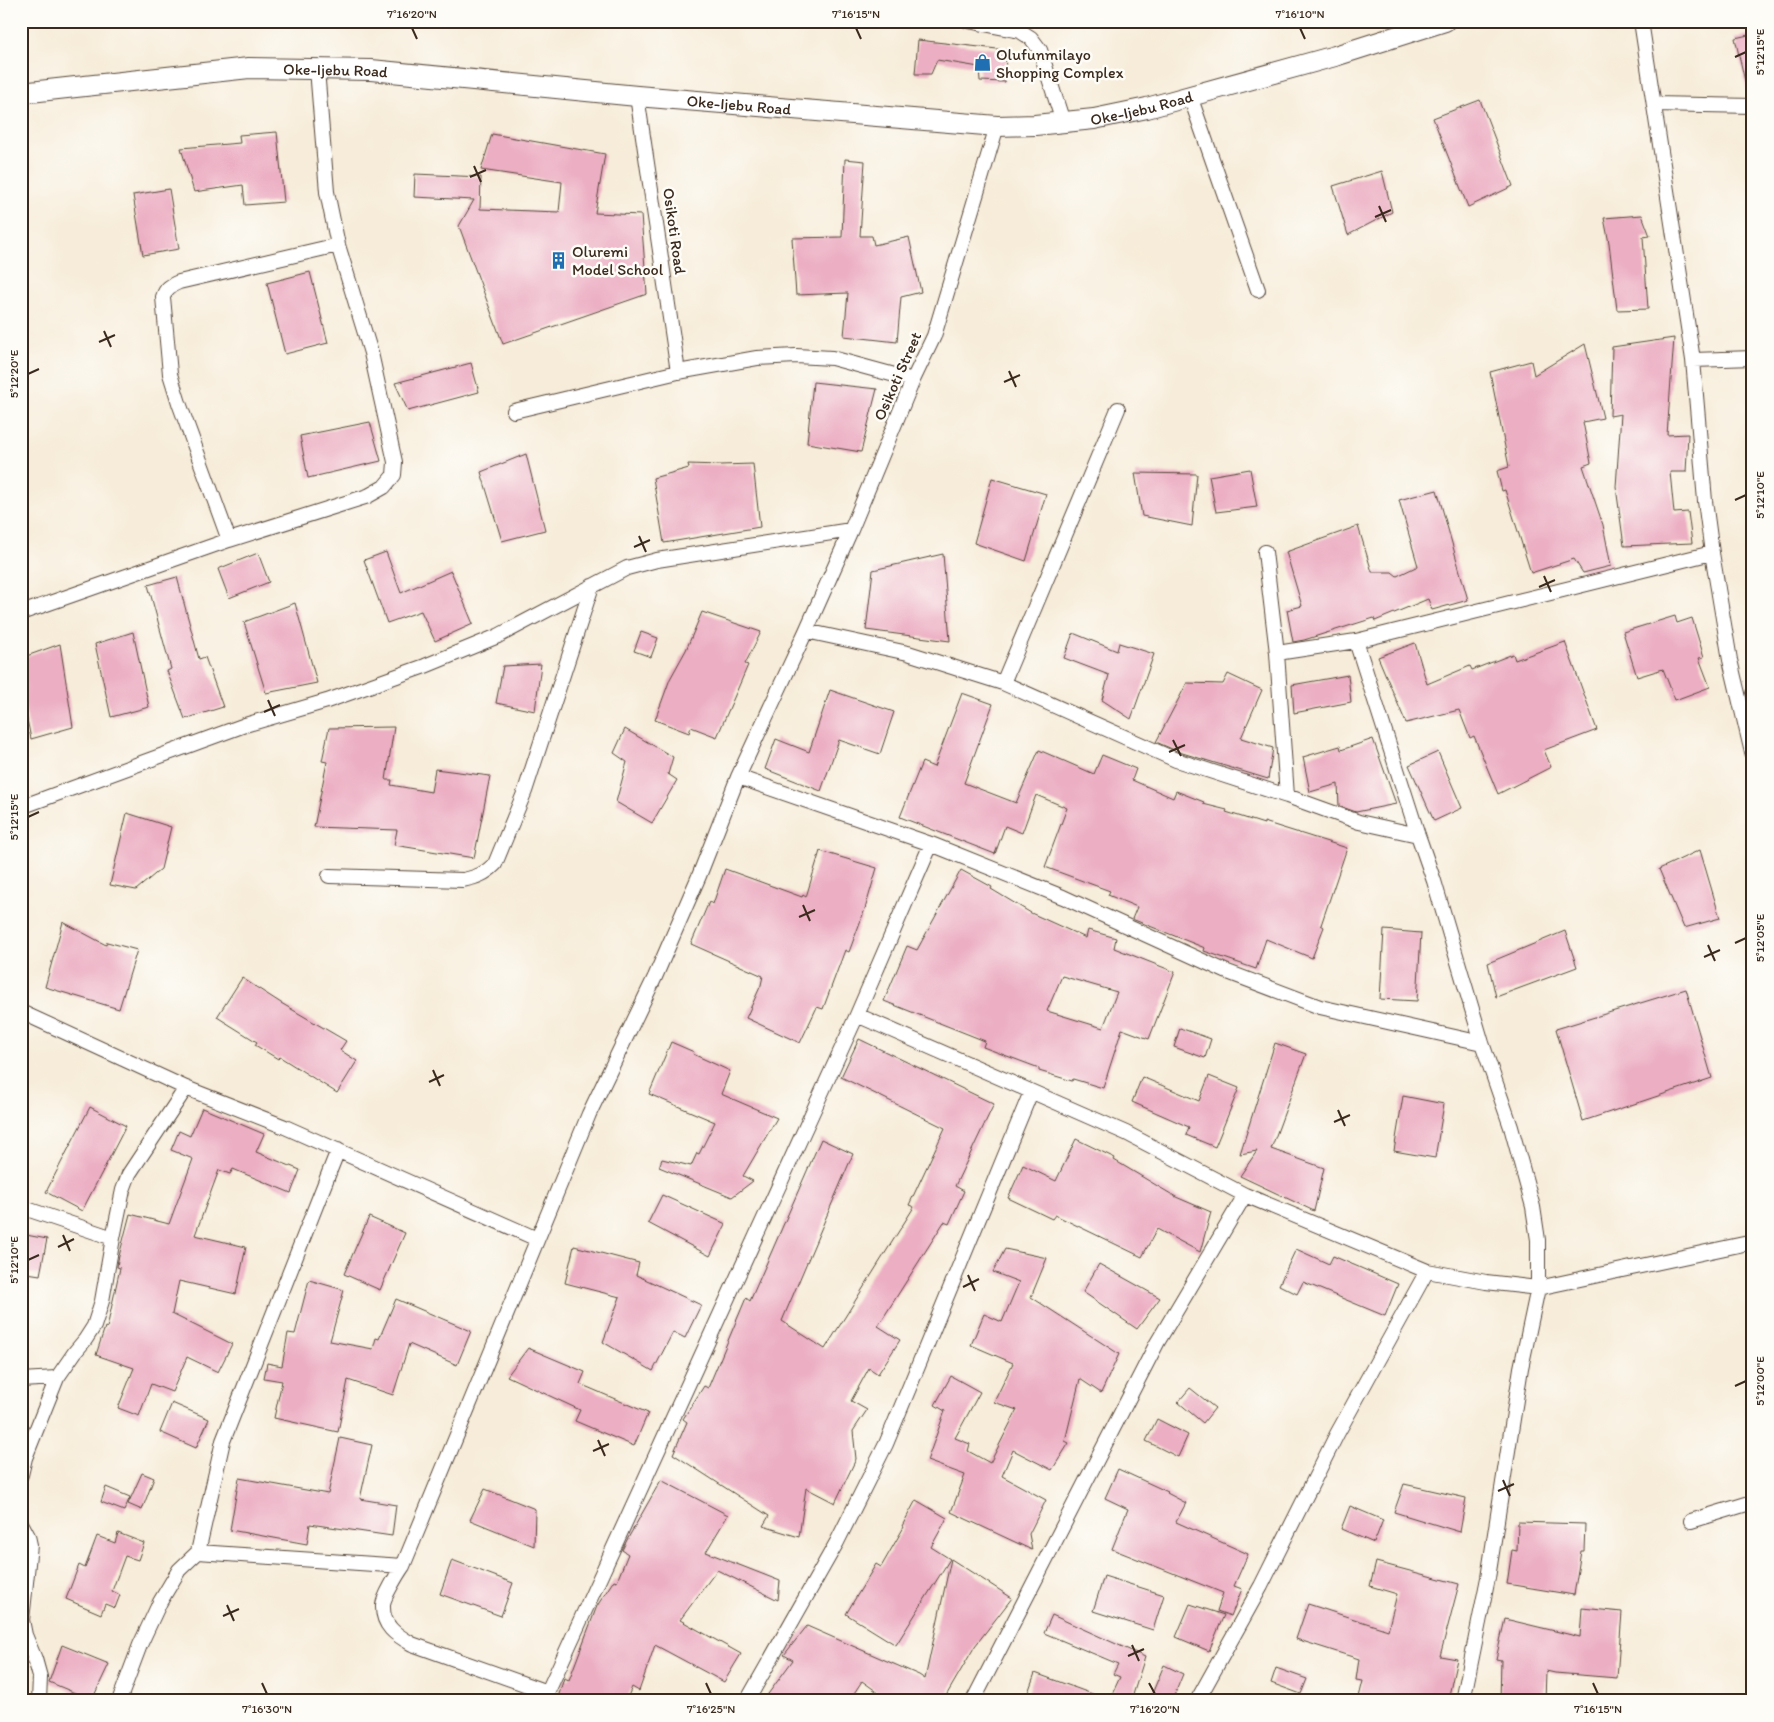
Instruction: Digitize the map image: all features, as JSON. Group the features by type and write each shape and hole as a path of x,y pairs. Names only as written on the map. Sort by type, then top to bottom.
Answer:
{"main road":[{"name":"Oke-Ijebu Road","path":"21,93 249,68 371,70 637,96 998,126 1063,122 1103,117 1146,108 1335,56 1445,21"}],"street":[{"path":"968,21 1020,31 1031,38 1040,50 1063,122"},
{"path":"1641,21 1693,360 1705,501 1712,553 1730,660 1753,757"},
{"path":"21,612 229,540 368,496 384,487 394,475 395,462 370,353 338,245 327,192 317,69"},
{"name":"Osikoti Road","path":"637,96 678,372"},
{"path":"1190,96 1258,290"},
{"path":"1654,104 1753,106"},
{"name":"Osikoti Street","path":"545,1696 412,1644 395,1635 386,1622 383,1604 402,1566 589,1114 655,978 699,876 738,777 806,631 851,530 913,380 931,344 998,126"},
{"path":"229,540 170,374 163,297 165,290 179,282 338,245"},
{"path":"514,411 678,372 757,358 796,356 832,358 913,380"},
{"path":"1693,360 1753,358"},
{"path":"1004,683 1118,409"},
{"path":"21,806 245,725 327,701 425,666 498,636 627,568 657,560 851,530"},
{"path":"1265,552 1277,653 1287,796"},
{"path":"1277,653 1356,641 1712,553"},
{"path":"329,876 463,880 477,877 488,871 495,864 525,791 592,586"},
{"path":"806,631 908,653 1004,683 1176,760 1287,796 1359,822 1418,835"},
{"path":"1356,641 1434,881 1482,1043 1511,1127 1533,1207 1538,1240 1538,1288 1522,1368 1488,1578 1463,1701"},
{"path":"738,777 931,844 1063,897 1225,971 1320,1007 1482,1043"},
{"path":"545,1696 857,1015 931,844"},
{"path":"21,1012 186,1088 338,1150 537,1238"},
{"path":"857,1015 1126,1134 1245,1196 1427,1271 1486,1282 1538,1288 1753,1242"},
{"path":"21,1475 25,1458 57,1378 94,1326 102,1301 123,1190 129,1174 186,1088"},
{"path":"747,1701 838,1542 886,1444 1031,1092"},
{"path":"119,1701 140,1645 160,1602 180,1570 198,1552 223,1441 338,1150"},
{"path":"973,1701 1158,1343 1245,1196"},
{"path":"21,1207 113,1238"},
{"path":"1197,1701 1261,1586 1337,1434 1427,1271"},
{"path":"21,1380 57,1378"},
{"path":"1691,1521 1753,1502"},
{"path":"21,1523 28,1536 30,1545 22,1620 25,1635 35,1658 40,1677 40,1701"},
{"path":"198,1552 402,1566"}],"building":[{"path":"1753,34 1753,89 1747,90 1735,38"},
{"name":"Olufunmilayo Shopping Complex","path":"918,40 1006,50 1005,82 980,81 979,67 937,60 931,74 915,74"},
{"path":"1480,100 1513,186 1468,207 1433,118"},
{"path":"277,132 284,202 245,205 243,185 194,192 181,148 240,143 239,135"},
{"name":"Oluremi Model School","path":"492,134 605,154 595,213 641,215 647,294 503,344 459,226 474,200 414,197 415,174 481,177 480,209 559,212 562,182 481,170"},
{"path":"845,159 865,161 860,236 872,236 874,245 909,237 921,292 901,297 897,342 844,336 848,293 796,295 792,238 842,237"},
{"path":"1382,171 1392,212 1348,235 1333,186"},
{"path":"169,189 179,249 143,255 133,195"},
{"path":"1642,215 1650,236 1643,237 1648,309 1617,310 1604,218"},
{"path":"310,272 328,343 285,354 267,283"},
{"path":"1674,338 1667,435 1688,434 1686,472 1670,472 1674,513 1688,512 1692,543 1624,546 1616,487 1621,414 1610,416 1612,347"},
{"path":"1585,344 1603,418 1583,422 1591,463 1583,466 1603,525 1611,566 1583,573 1574,559 1531,573 1505,490 1502,491 1497,471 1509,467 1490,372 1531,361 1534,375"},
{"path":"471,363 479,392 408,411 395,383"},
{"path":"813,382 877,389 861,452 807,443"},
{"path":"370,422 381,461 308,478 300,436"},
{"path":"526,454 545,530 502,541 481,472"},
{"path":"688,464 753,464 760,527 664,543 653,478 689,468"},
{"path":"1250,469 1257,507 1216,512 1209,476"},
{"path":"1135,473 1197,474 1192,526 1142,516"},
{"path":"992,478 1046,494 1026,561 974,543"},
{"path":"1437,490 1468,600 1432,610 1428,599 1375,621 1374,618 1293,642 1287,610 1302,606 1286,552 1358,526 1372,572 1392,572 1397,576 1418,566 1399,500"},
{"path":"386,552 401,593 451,571 473,624 435,641 421,611 387,623 364,560"},
{"path":"258,553 269,582 229,598 218,569"},
{"path":"943,554 950,641 866,630 873,570"},
{"path":"177,577 199,659 205,657 223,707 185,719 167,671 171,669 148,585"},
{"path":"295,603 317,683 266,693 244,622"},
{"path":"702,612 761,632 745,664 748,665 717,737 691,727 689,733 655,720 670,679 686,650"},
{"path":"1675,616 1677,623 1692,618 1704,657 1699,658 1710,687 1675,700 1663,669 1637,677 1623,632"},
{"path":"133,632 149,707 111,717 95,644"},
{"path":"641,632 658,638 651,657 634,651"},
{"path":"1073,633 1117,651 1119,643 1154,654 1131,719 1102,700 1109,675 1064,658"},
{"path":"1565,642 1597,730 1544,750 1551,767 1498,794 1474,736 1470,738 1459,710 1406,723 1378,657 1415,643 1427,684 1470,666 1472,670 1513,654 1515,660"},
{"path":"60,644 73,727 31,739 21,689 21,658"},
{"path":"541,664 535,711 496,703 503,666"},
{"path":"1228,674 1262,690 1241,738 1273,748 1268,779 1179,752 1156,742 1187,683 1223,684"},
{"path":"1348,675 1351,702 1294,713 1292,685"},
{"path":"830,690 894,712 880,754 839,740 821,791 765,769 776,739 809,752"},
{"path":"962,693 993,704 964,783 1016,803 1039,750 1094,774 1102,755 1136,769 1132,780 1173,798 1176,791 1204,802 1203,804 1227,810 1226,812 1347,848 1321,925 1324,927 1312,958 1266,939 1256,969 1204,951 1205,948 1132,919 1137,907 1108,895 1110,891 1045,867 1067,808 1036,795 1022,833 1005,826 995,854 900,817 922,762 934,767"},
{"path":"394,727 386,780 392,780 391,785 431,792 435,769 490,776 474,858 394,845 397,830 314,827 327,762 322,761 329,728"},
{"path":"625,729 673,757 668,774 677,780 652,823 616,802 627,762 614,753"},
{"path":"1373,739 1396,804 1356,812 1339,806 1338,784 1310,792 1303,757 1340,746 1341,750"},
{"path":"1438,752 1462,808 1434,821 1409,765"},
{"path":"127,813 171,827 161,869 136,890 110,885"},
{"path":"1700,850 1720,918 1684,928 1659,869"},
{"path":"820,851 877,868 865,909 849,952 845,950 823,1009 817,1007 800,1043 746,1018 761,985 763,976 691,944 709,902 713,904 725,869 806,897"},
{"path":"961,870 992,887 991,889 1031,913 1086,938 1088,930 1116,938 1114,948 1175,972 1149,1039 1122,1029 1103,1088 1039,1071 1039,1068 983,1047 985,1041 884,1001 907,946 917,950","holes":["1062,976 1117,992 1103,1028 1047,1011"]},
{"path":"63,922 106,945 107,942 137,950 119,1009 45,987"},
{"path":"1384,930 1421,933 1417,1001 1380,999"},
{"path":"1565,931 1577,967 1496,997 1488,963"},
{"path":"242,978 346,1041 340,1050 357,1061 337,1093 280,1057 278,1059 255,1045 257,1042 217,1017"},
{"path":"1686,989 1712,1078 1583,1121 1556,1029"},
{"path":"1180,1028 1211,1039 1205,1058 1174,1047"},
{"path":"859,1039 994,1104 955,1186 964,1191 949,1224 944,1222 878,1326 900,1340 878,1374 869,1368 851,1401 867,1410 853,1431 856,1459 835,1503 806,1488 799,1537 763,1526 769,1516 673,1454 687,1422 683,1419 704,1386 708,1388 746,1298 750,1301 821,1139 853,1154 782,1321 825,1349 914,1207 909,1205 945,1128 841,1077"},
{"path":"671,1042 730,1071 721,1094 777,1118 743,1176 753,1181 732,1197 659,1167 662,1159 691,1166 715,1122 649,1094"},
{"path":"1275,1043 1306,1054 1271,1149 1324,1168 1314,1211 1240,1176 1257,1151 1240,1154"},
{"path":"1209,1076 1239,1088 1215,1147 1186,1135 1189,1127 1132,1102 1142,1077 1199,1101"},
{"path":"1403,1096 1444,1104 1435,1158 1394,1151"},
{"path":"90,1107 126,1126 82,1211 46,1192"},
{"path":"202,1108 264,1134 256,1152 300,1170 291,1193 233,1169 230,1174 219,1170 195,1235 246,1247 236,1294 179,1281 172,1314 232,1344 218,1372 187,1357 172,1392 151,1384 139,1416 118,1408 134,1368 96,1355 105,1327 107,1328 120,1268 117,1267 118,1260 130,1214 169,1224 193,1159 171,1150 179,1131 190,1136"},
{"path":"1076,1139 1115,1158 1114,1160 1176,1197 1211,1212 1200,1252 1157,1229 1142,1257 1055,1215 1052,1219 1008,1198 1023,1165 1056,1181"},
{"path":"662,1195 726,1224 710,1256 648,1223"},
{"path":"369,1217 405,1233 380,1290 344,1274"},
{"path":"21,1234 47,1239 40,1275 21,1272"},
{"path":"574,1246 639,1263 636,1275 701,1305 685,1338 673,1332 653,1371 603,1342 620,1297 565,1283"},
{"path":"1005,1249 1047,1258 1031,1297 1119,1354 1101,1393 1080,1379 1065,1441 1069,1443 1052,1470 1013,1450 1002,1476 1046,1500 1029,1534 1032,1550 951,1512 965,1475 927,1461 945,1411 935,1405 951,1376 980,1392 955,1438 970,1444 968,1451 990,1463 1017,1410 994,1402 1013,1363 971,1345 984,1314 1002,1322 1019,1282 993,1272"},
{"path":"1296,1249 1329,1264 1333,1256 1398,1284 1385,1316 1303,1282 1297,1294 1279,1285"},
{"path":"1099,1264 1160,1298 1137,1329 1083,1292"},
{"path":"309,1280 344,1290 330,1341 373,1349 376,1338 379,1339 396,1299 471,1331 457,1365 409,1344 393,1395 348,1380 338,1432 274,1418 282,1381 264,1378 267,1363 282,1366 288,1333 295,1334"},
{"path":"528,1348 585,1372 580,1384 648,1413 634,1446 575,1421 580,1410 507,1376"},
{"path":"1190,1388 1215,1408 1203,1423 1178,1402"},
{"path":"172,1403 209,1419 196,1448 160,1432"},
{"path":"1157,1419 1188,1435 1178,1457 1146,1441"},
{"path":"340,1438 372,1445 360,1499 396,1505 392,1536 310,1524 307,1544 230,1530 239,1478 328,1494"},
{"path":"1118,1469 1168,1492 1186,1503 1176,1522 1248,1554 1234,1586 1242,1589 1231,1616 1217,1611 1223,1593 1112,1549 1128,1509 1105,1498"},
{"path":"142,1473 154,1478 142,1510 128,1504"},
{"path":"661,1480 728,1515 706,1552 780,1581 778,1600 717,1570 680,1620 741,1654 724,1682 655,1645 639,1691 632,1687 626,1701 557,1701 564,1678 569,1680 597,1606 614,1580 617,1581 628,1554 622,1550"},
{"path":"1404,1484 1466,1498 1460,1532 1394,1512"},
{"path":"106,1487 130,1497 124,1511 101,1502"},
{"path":"485,1489 535,1509 534,1546 470,1520"},
{"path":"916,1500 947,1518 931,1547 950,1559 896,1645 846,1614 876,1564 881,1567 904,1527 902,1526"},
{"path":"1350,1506 1383,1520 1374,1543 1341,1529"},
{"path":"1518,1522 1585,1524 1584,1551 1581,1551 1574,1595 1507,1584 1512,1550 1517,1551"},
{"path":"118,1533 144,1543 138,1560 125,1556 112,1591 120,1595 115,1608 105,1604 101,1614 66,1599 79,1565 85,1568 97,1536 115,1543"},
{"path":"951,1559 1012,1598 975,1646 943,1701 890,1701 862,1681 849,1701 763,1701 793,1660 784,1655 807,1626 925,1679"},
{"path":"452,1560 513,1583 501,1616 440,1594"},
{"path":"1376,1562 1459,1584 1440,1656 1457,1659 1448,1700 1428,1696 1427,1701 1358,1701 1363,1681 1356,1680 1359,1659 1296,1639 1308,1604 1388,1630 1397,1594 1370,1586"},
{"path":"1104,1576 1164,1595 1153,1630 1093,1611"},
{"path":"1190,1604 1224,1615 1209,1651 1176,1637"},
{"path":"1582,1608 1622,1612 1617,1678 1546,1671 1545,1701 1500,1701 1501,1660 1496,1659 1505,1619 1580,1637"},
{"path":"1052,1615 1145,1657 1131,1701 1109,1701 1120,1677 1113,1674 1118,1664 1044,1633"},
{"path":"62,1645 109,1664 92,1700 49,1682"},
{"path":"1164,1665 1183,1674 1172,1701 1149,1701"},
{"path":"1276,1668 1307,1679 1301,1694 1271,1683"},
{"path":"1035,1673 1106,1699 1106,1701 1025,1701"}],"place":[{"name":"Olufunmilayo Shopping Complex","path":"982,63"},
{"name":"Oluremi Model School","path":"558,260"}]}
